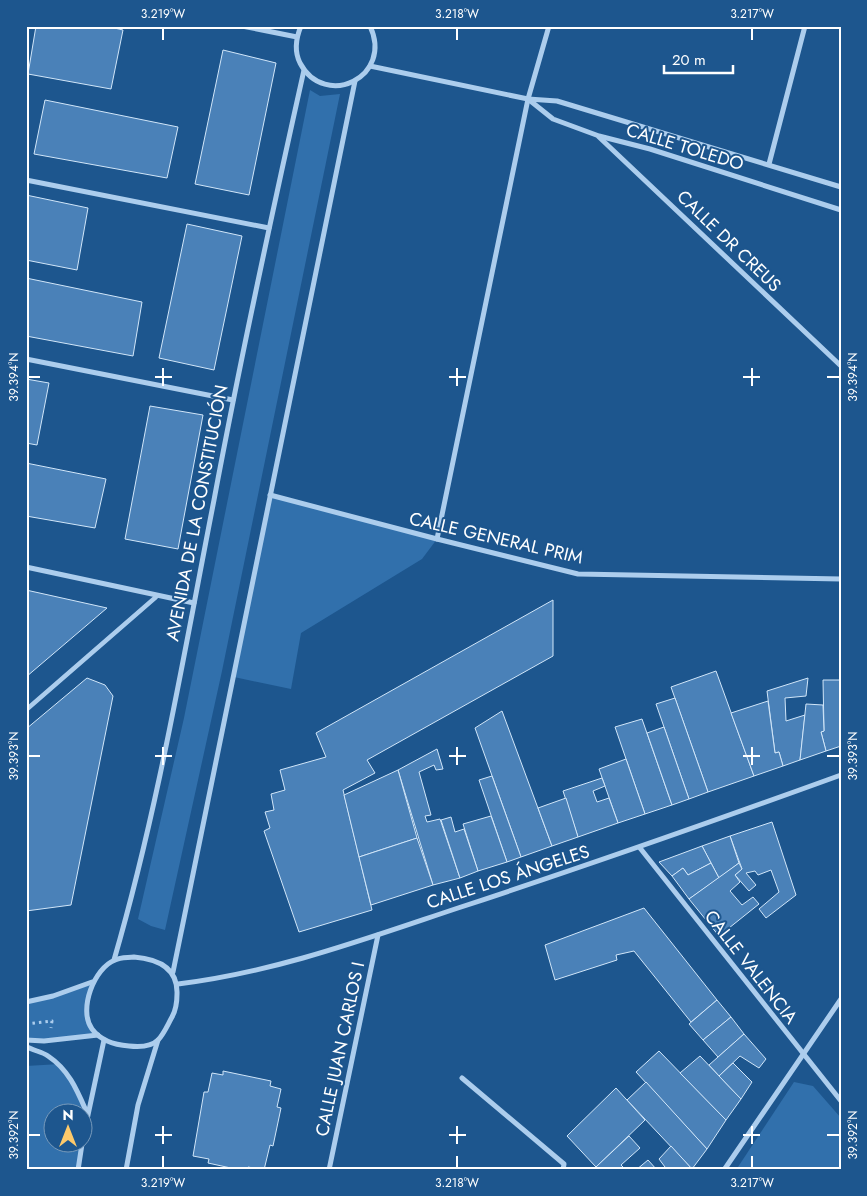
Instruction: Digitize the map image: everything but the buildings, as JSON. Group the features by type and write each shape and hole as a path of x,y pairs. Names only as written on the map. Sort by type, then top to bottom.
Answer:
{"street":[{"path":"242,26 297,37"},
{"path":"301,26 296,48 304,70 322,84 344,85 355,81 370,66 376,49 375,36 370,26"},
{"path":"437,539 528,99 549,26"},
{"path":"770,164 805,26"},
{"name":"CALLE TOLEDO","path":"370,66 528,99 557,101 841,187"},
{"name":"AVENIDA DE LA CONSTITUCIÓN","path":"114,960 133,897 194,604 233,400 304,70"},
{"path":"172,972 355,81"},
{"name":"CALLE TOLEDO","path":"528,99 553,119 599,136 650,149 841,210"},
{"name":"CALLE DR CREUS","path":"599,136 841,366"},
{"path":"26,180 269,228"},
{"path":"26,359 233,400"},
{"name":"CALLE GENERAL PRIM","path":"270,495 578,574 841,579"},
{"path":"26,567 194,604"},
{"path":"26,710 156,597"},
{"name":"CALLE LOS ÁNGELES","path":"178,984 222,979 301,960 640,848 841,775"},
{"name":"CALLE VALENCIA","path":"640,848 802,1055 841,1101"},
{"name":"CALLE JUAN CARLOS I","path":"329,1170 378,935"},
{"path":"26,1002 53,996 92,982 114,960 134,957 147,958 172,972 178,984 174,1014 158,1040 138,1105 126,1170"},
{"path":"92,982 88,1001 88,1015 91,1028 98,1035 104,1040 121,1046 137,1047 149,1045 158,1040"},
{"path":"724,1170 841,999"},
{"path":"26,1040 44,1041 98,1035"},
{"path":"89,1104 104,1040"},
{"path":"26,1046 45,1054 60,1064 72,1081 83,1104"},
{"path":"462,1078 564,1164 563,1170"},
{"path":"78,1170 80,1154"}],"shaded area":[{"path":"310,90 320,96 340,94 222,671 165,930 151,926 138,919 184,718"},
{"path":"270,495 437,539 422,559 301,633 291,689 234,677"},
{"path":"92,982 88,1010 91,1023 98,1035 26,1042 26,1002"},
{"path":"60,1064 82,1104 42,1104 42,1154 80,1154 78,1170 26,1170 26,1066"},
{"path":"794,1082 813,1086 841,1118 841,1170 736,1170"}]}
